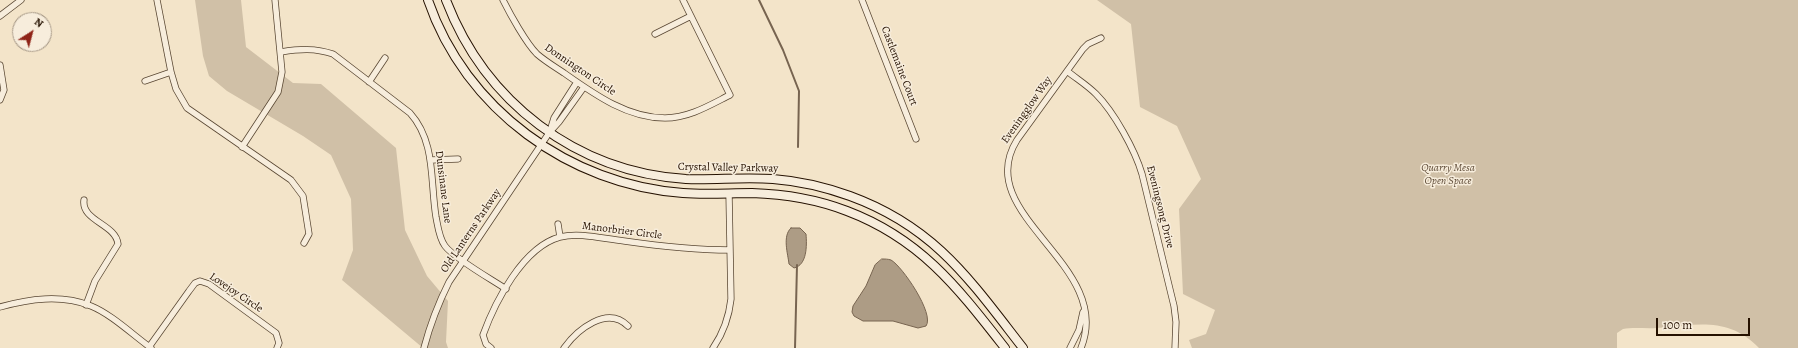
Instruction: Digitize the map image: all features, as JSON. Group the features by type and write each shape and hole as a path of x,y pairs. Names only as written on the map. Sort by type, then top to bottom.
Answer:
{"main road":[{"path":"428,0 446,40 473,81 497,108 541,145 594,173 632,185 666,192 772,194 820,202 860,216 889,231 918,251 943,273 968,301 1005,348"},
{"name":"Crystal Valley Parkway","path":"446,0 461,34 485,73 511,102 549,133 600,159 618,166 654,175 687,179 751,179 792,181 823,188 866,203 915,228 942,251 967,277 1023,348"}],"street":[{"path":"0,16 21,0"},
{"path":"157,0 171,72 176,89 187,108 290,180 303,196 309,234 304,243"},
{"path":"242,147 278,92 282,72 275,0"},
{"name":"Donnington Circle","path":"503,0 514,20 536,53 605,101 636,114 665,118 690,114 730,95 683,0"},
{"name":"Castlemaine Court","path":"862,0 916,139"},
{"path":"655,34 691,16"},
{"name":"Eveningglow Way","path":"1081,348 1086,327 1080,290 1070,273 1016,202 1009,188 1007,175 1008,161 1013,146 1088,44 1101,38"},
{"name":"Dunsinane Lane","path":"281,52 301,49 320,50 333,54 410,113 418,122 431,160 434,202 439,233 445,246 463,260 506,288"},
{"path":"369,82 385,58"},
{"path":"0,65 4,90 0,100"},
{"path":"145,81 171,72"},
{"name":"Eveningsong Drive","path":"1067,72 1092,90 1105,104 1137,159 1174,306 1176,322 1175,348"},
{"name":"Old Lanterns Parkway","path":"549,133 554,118 577,82"},
{"name":"Old Lanterns Parkway","path":"424,348 440,299 463,260 549,133 559,122 584,87"},
{"path":"431,160 458,160"},
{"path":"714,348 723,332 730,312 729,194"},
{"path":"84,200 83,204 88,213 114,233 118,238 118,244 95,281 86,304"},
{"path":"558,224 560,237"},
{"name":"Manorbrier Circle","path":"491,348 486,344 483,335 506,288 524,261 546,243 560,237 581,236 678,248 730,250"},
{"name":"Lovejoy Circle","path":"150,347 189,291 200,281 210,284 276,333 279,343 277,348"},
{"path":"0,307 28,299 50,298 86,304 104,314 150,347"},
{"name":"Eveningglow Way","path":"1070,348 1079,330 1084,308"},
{"path":"564,348 574,336 593,322 612,318 618,319 628,326"}],"green space":[{"path":"195,0 241,0 246,47 293,83 321,84 396,148 405,230 427,276 448,301 446,342 448,348 423,348 342,280 353,250 351,199 331,155 303,136 227,91 209,76 203,56"},
{"name":"Quarry Mesa Open Space","path":"1097,0 1798,0 1798,348 1759,348 1736,331 1724,327 1699,325 1623,329 1617,333 1617,348 1192,348 1189,340 1206,334 1215,310 1183,294 1179,209 1201,179 1177,126 1140,107 1131,24"}],"shaded area":[{"path":"791,228 800,228 806,234 804,259 802,263 794,268 789,264 786,245 788,231"},
{"path":"882,259 891,260 909,280 922,301 926,311 928,320 926,326 918,328 893,321 863,321 854,316 852,312 853,306 866,286 875,265"}],"waterway":[{"path":"759,0 783,50 799,91 798,147"},
{"path":"795,348 797,265"}]}
